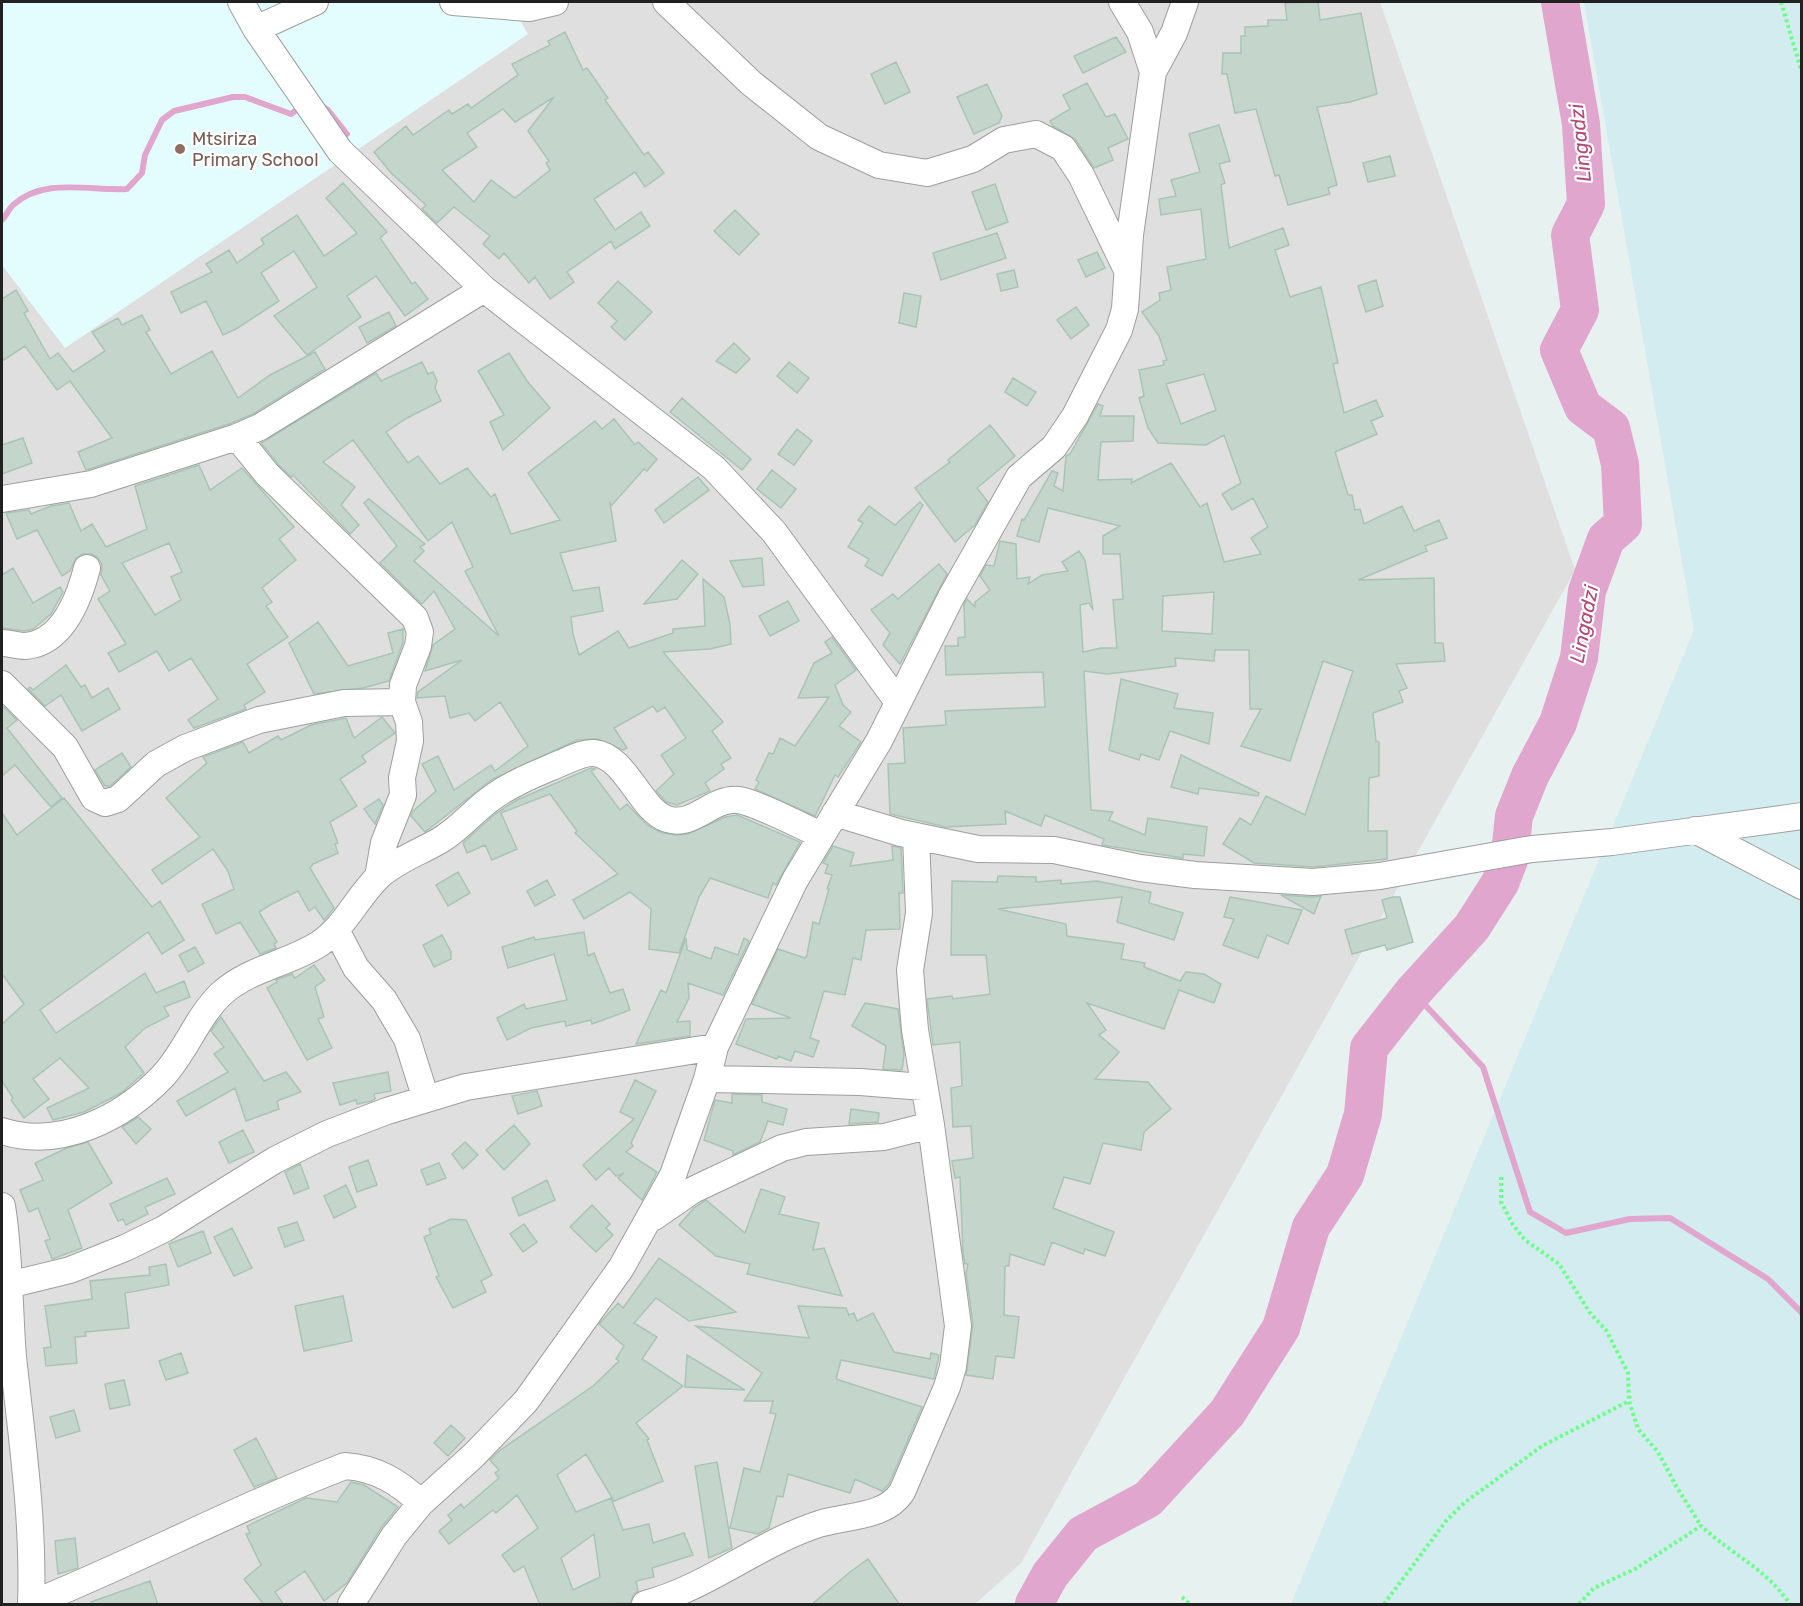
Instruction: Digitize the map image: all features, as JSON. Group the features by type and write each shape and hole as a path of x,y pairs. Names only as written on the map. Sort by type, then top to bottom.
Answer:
{"street":[{"path":"241,2 256,29 340,151 484,289 688,447 736,491 774,532 898,702"},
{"path":"256,29 315,2"},
{"path":"453,2 530,8 555,2"},
{"path":"666,2 751,83 819,137 879,165 927,173 973,159 1004,140 1036,134 1063,148 1081,175 1129,274"},
{"path":"1122,2 1140,32 1153,72"},
{"path":"351,1605 394,1536 421,1503 474,1455 526,1401 589,1315 649,1221 673,1175 716,1047 764,941 821,835 879,741 950,599 1019,477 1054,447 1075,416 1119,330 1125,309 1130,236 1153,72 1174,33 1185,2"},
{"path":"2,498 91,484 237,437 260,427 484,289"},
{"path":"237,437 267,474 415,618 420,632 418,646 404,685 402,702 409,722 410,741 402,778 403,795 381,852 378,877"},
{"path":"2,643 24,646 50,637 79,600 87,568"},
{"path":"2,684 64,747 94,798 105,803 118,799 142,775 175,754 259,720 344,703 402,702"},
{"path":"2,1131 20,1137 46,1138 98,1122 129,1105 163,1076 221,994 243,978 303,954 321,943 336,930 378,877 399,861 452,832 494,796 582,755 594,753 614,764 653,809 666,819 680,821 697,816 714,806 738,800 821,835"},
{"path":"835,813 915,836 978,849 1054,850 1140,868 1195,875 1313,882 1380,876 1532,849 1584,845 1802,816"},
{"path":"1695,830 1802,886"},
{"path":"645,1605 704,1581 785,1536 893,1504 902,1492 947,1387 957,1336 931,1125 918,1063 910,970 919,913 915,836"},
{"path":"336,930 356,968 384,1000 407,1039 426,1099"},
{"path":"6,1273 70,1270 125,1248 165,1229 275,1160 327,1134 426,1099 466,1087 716,1047"},
{"path":"707,1079 839,1081 924,1087"},
{"path":"649,1221 693,1190 782,1148 806,1142 884,1137 931,1125"},
{"path":"2,1206 13,1354 29,1496 33,1553 31,1605 171,1540 345,1466 361,1467 400,1483 421,1503"}],"path":[{"path":"1781,2 1802,73"},
{"path":"1501,1177 1501,1202 1513,1225 1524,1240 1559,1264 1590,1312 1605,1330 1628,1373 1629,1401 1638,1429 1658,1452 1701,1526 1726,1548 1756,1565 1777,1586 1790,1605"},
{"path":"1384,1605 1446,1521 1464,1503 1542,1446 1629,1401"},
{"path":"1579,1605 1594,1588 1635,1569 1701,1526"},
{"path":"1182,1597 1190,1605"}],"shaded area":[{"path":"2,2 1380,2 1575,570 1021,1563 975,1604 2,1604"},
{"name":"Mtsiriza Primary School","path":"2,2 509,2 528,34 65,348 2,265"},
{"path":"1584,2 1801,2 1801,1604 1291,1604 1694,630"}],"building":[{"path":"1318,2 1320,20 1361,13 1377,94 1350,102 1317,107 1337,185 1328,188 1330,194 1288,205 1279,175 1275,176 1256,109 1235,113 1227,74 1222,74 1223,53 1241,53 1241,36 1245,36 1245,27 1268,26 1268,20 1287,20 1285,3"},
{"path":"565,32 583,70 587,68 608,98 605,100 644,155 648,152 664,173 645,187 635,172 594,199 615,230 641,212 650,226 615,249 611,241 567,272 574,282 550,299 535,277 529,283 504,253 499,259 483,244 490,236 454,207 437,223 422,209 426,205 391,173 374,152 406,126 413,135 449,110 452,114 468,104 471,108 518,75 512,64 550,45 548,41","holes":["554,97 528,131 549,161 546,163 550,170 515,198 491,180 474,202 442,170 477,147 467,133 503,109 515,122"]},
{"path":"1116,37 1126,52 1083,73 1074,56"},
{"path":"896,62 910,92 885,104 871,74"},
{"path":"1087,83 1106,117 1115,114 1128,139 1108,148 1113,160 1094,168 1075,139 1053,126 1050,121 1070,109 1063,95"},
{"path":"987,84 1002,116 999,123 974,134 957,97"},
{"path":"1219,125 1230,161 1219,164 1225,183 1221,185 1229,248 1283,228 1289,245 1275,250 1290,297 1321,287 1338,363 1333,364 1344,413 1376,400 1383,416 1371,421 1377,434 1335,452 1348,495 1352,495 1355,510 1360,509 1364,524 1402,506 1414,531 1439,520 1447,538 1425,546 1427,551 1358,580 1434,578 1435,643 1443,643 1445,661 1396,664 1407,688 1399,691 1403,702 1373,713 1376,741 1379,742 1379,776 1369,778 1368,831 1387,831 1387,859 1313,867 1254,863 1223,844 1240,818 1251,825 1266,796 1305,815 1353,671 1323,661 1290,761 1241,746 1261,709 1250,709 1249,650 1215,650 1214,661 1175,658 1176,666 1107,674 1084,671 1091,810 1113,812 1109,820 1145,835 1148,818 1207,827 1204,856 1183,854 1183,858 1102,845 1104,839 1045,815 1041,826 1005,811 1006,824 946,827 890,814 888,764 905,763 903,728 946,725 945,711 1045,707 1043,672 946,675 945,646 958,646 958,638 965,637 964,604 967,599 975,607 975,602 990,590 980,576 986,565 994,566 1000,541 1016,544 1017,579 1030,577 1028,584 1042,575 1068,571 1062,562 1079,551 1085,560 1093,610 1089,603 1080,605 1083,652 1101,648 1117,648 1113,600 1123,599 1120,554 1103,554 1103,536 1120,526 1048,508 1039,542 1017,536 1022,519 1024,520 1052,471 1058,473 1054,486 1063,491 1066,456 1070,454 1098,404 1103,406 1100,416 1134,416 1133,441 1101,442 1098,480 1132,479 1131,483 1171,463 1200,507 1207,503 1224,562 1261,554 1251,538 1268,527 1253,498 1232,510 1222,494 1241,483 1224,435 1206,445 1158,443 1148,428 1139,398 1144,396 1139,370 1164,365 1163,361 1167,360 1159,336 1142,312 1160,300 1159,293 1171,290 1167,267 1206,259 1201,209 1161,215 1159,199 1176,196 1171,180 1200,172 1189,134","holes":["1204,374 1216,410 1181,424 1166,384","1214,592 1212,634 1162,631 1163,596"]},
{"path":"1390,156 1395,176 1368,182 1363,163"},
{"path":"343,183 387,232 380,238 412,284 415,282 428,299 405,316 376,276 347,296 361,317 307,355 274,316 317,287 294,251 261,273 279,301 236,329 223,335 206,301 181,313 171,292 212,272 206,264 229,250 237,263 264,244 261,239 297,215 324,256 357,233 326,198"},
{"path":"995,184 1008,222 986,230 972,192"},
{"path":"735,210 759,234 739,255 714,231"},
{"path":"997,233 1006,258 941,280 933,253"},
{"path":"1097,252 1105,268 1086,277 1078,260"},
{"path":"1014,270 1018,287 1001,291 997,274"},
{"path":"1376,280 1383,306 1366,312 1358,286"},
{"path":"618,281 652,312 625,340 611,327 617,321 598,303"},
{"path":"16,290 28,311 24,313 50,359 58,353 73,372 105,351 92,332 118,318 122,325 142,315 150,330 146,332 171,374 212,351 238,398 270,375 315,352 325,369 253,414 232,423 86,470 78,452 112,438 70,381 57,390 25,346 2,361 2,299"},
{"path":"904,293 921,296 916,327 899,323"},
{"path":"1076,307 1089,325 1071,339 1057,320"},
{"path":"389,312 396,326 367,343 359,327"},
{"path":"734,343 750,359 736,373 716,361"},
{"path":"509,353 527,381 550,408 503,450 490,422 504,415 478,371"},
{"path":"422,362 428,374 433,372 437,381 435,388 441,401 407,418 386,432 408,463 418,456 440,484 467,468 491,497 495,494 511,534 560,520 528,473 595,421 602,429 614,419 635,445 638,442 657,459 647,471 644,469 612,505 610,503 616,541 560,553 573,591 599,587 603,611 571,617 579,655 618,631 629,648 673,633 673,629 705,626 703,579 724,597 730,624 731,644 710,649 663,652 723,722 712,731 731,758 721,764 724,769 705,783 710,791 677,805 666,802 656,791 674,774 661,755 686,738 665,707 657,712 653,706 614,728 627,748 623,750 598,739 577,740 493,779 425,832 411,816 413,811 436,791 422,764 438,756 454,790 491,765 495,771 528,746 500,702 475,721 469,713 450,718 445,696 417,698 418,692 462,660 425,671 433,645 455,629 434,591 422,604 380,563 397,546 364,503 369,499 425,544 420,547 424,551 414,561 499,636 465,571 473,567 452,522 428,541 353,440 323,462 355,487 341,505 359,525 350,534 293,475 291,477 278,464 261,443 376,373 381,381"},
{"path":"789,362 809,378 797,393 777,376"},
{"path":"1013,378 1036,392 1027,406 1005,392"},
{"path":"682,398 751,459 742,470 670,412"},
{"path":"990,425 1015,456 977,488 988,502 975,525 955,542 915,488 950,462 948,460"},
{"path":"797,429 812,441 794,465 778,454"},
{"path":"23,438 32,463 2,474 2,445"},
{"path":"199,465 210,490 242,468 294,527 279,539 296,560 262,588 272,602 266,606 288,637 247,664 265,692 244,705 246,709 194,728 188,720 218,699 191,658 169,671 157,651 119,672 108,653 126,644 98,599 110,591 101,575 102,565 98,558 92,554 83,554 76,558 70,571 62,576 37,530 17,539 6,513 29,510 31,514 51,506 69,503 81,531 92,524 106,547 147,529 135,486","holes":["169,543 182,572 171,577 181,600 155,615 122,563"]},
{"path":"772,470 796,489 781,508 757,489"},
{"path":"698,477 709,490 664,523 655,510"},
{"path":"920,502 923,505 882,576 865,566 869,559 848,547 863,523 858,520 869,506 895,525"},
{"path":"762,558 764,585 743,587 730,561"},
{"path":"682,560 698,574 677,599 644,604"},
{"path":"939,564 947,574 900,664 883,645 890,633 871,610 893,594 898,599"},
{"path":"13,568 33,603 60,587 63,592 51,614 33,629 24,631 2,628 2,575"},
{"path":"788,601 799,621 770,636 759,616"},
{"path":"318,622 348,666 393,653 388,633 403,629 403,642 389,681 363,688 314,694 289,643"},
{"path":"832,637 856,670 835,685 843,705 851,712 839,726 861,742 838,777 835,775 815,816 755,789 759,782 756,780 769,753 773,754 780,738 795,746 829,697 798,698 814,663 832,653 825,642"},
{"path":"66,665 81,687 85,685 92,698 108,688 120,709 82,731 61,695 45,706 28,689 30,687 33,690"},
{"path":"1121,679 1178,694 1174,708 1213,713 1209,744 1170,731 1159,760 1141,754 1139,760 1109,750"},
{"path":"4,707 17,720 7,728 62,798 51,807 15,765 2,776 2,709"},
{"path":"382,717 395,733 362,756 366,762 340,779 357,806 330,822 338,843 335,844 338,853 313,864 310,868 334,908 324,920 315,907 309,911 298,891 270,905 259,912 277,942 274,944 276,948 260,954 240,922 216,934 202,904 234,889 228,871 213,849 162,884 152,870 200,837 166,798 207,763 203,757 243,742 249,753 278,736 281,740 311,725 346,718 354,738"},
{"path":"122,753 131,767 110,786 105,786 95,770"},
{"path":"1181,755 1259,793 1258,796 1199,788 1198,794 1171,787"},
{"path":"591,768 595,769 591,771 620,810 627,804 647,825 660,832 675,835 688,834 725,817 737,815 800,842 776,885 773,883 768,898 710,878 699,897 679,953 649,949 651,909 630,892 584,919 573,900 618,874 575,833 577,831 550,794 501,813 517,849 492,860 485,845 467,853 463,843 495,814 517,800"},
{"path":"64,798 152,907 160,901 184,940 162,954 148,932 40,1010 56,1033 145,973 156,993 184,981 190,997 164,1007 169,1016 145,1028 125,1047 144,1073 121,1093 84,1112 53,1120 47,1108 89,1088 60,1058 33,1079 49,1099 24,1118 11,1100 13,1098 2,1081 2,1024 24,1004 2,974 2,813 17,835"},
{"path":"379,799 383,805 375,824 364,809"},
{"path":"833,846 854,853 850,866 893,860 892,846 901,848 903,893 899,893 900,929 866,930 861,960 853,958 845,995 824,991 810,1038 819,1041 813,1057 795,1051 791,1061 778,1056 777,1059 736,1044 746,1019 791,1018 752,1004 778,949 805,958 807,955 813,922 819,924 829,889 827,889 832,875 825,873 828,865 823,863"},
{"path":"458,872 470,893 448,906 436,885"},
{"path":"998,876 1036,877 1036,882 1061,880 1061,884 1097,881 1151,892 1149,903 1183,913 1174,940 1117,922 1122,897 998,909 1066,924 1067,936 1124,944 1121,959 1145,963 1144,967 1180,981 1186,972 1204,974 1221,984 1214,1003 1179,990 1164,1029 1087,1003 1106,1030 1099,1035 1119,1052 1095,1079 1148,1082 1171,1109 1144,1132 1141,1150 1103,1143 1090,1184 1064,1177 1053,1208 1114,1232 1105,1256 1085,1249 1083,1254 1052,1242 1044,1265 1010,1254 1009,1266 1005,1266 1004,1315 1019,1317 1014,1358 996,1356 993,1379 966,1375 973,1324 966,1273 968,1264 965,1264 963,1252 960,1177 955,1178 952,1161 973,1158 971,1126 953,1127 951,1088 962,1086 960,1042 933,1045 927,999 952,996 953,999 990,994 986,955 951,955 952,881 997,882"},
{"path":"547,880 555,895 535,906 527,891"},
{"path":"1281,895 1312,897 1321,896 1314,914"},
{"path":"1230,897 1302,910 1288,944 1267,935 1258,958 1223,945 1234,919 1224,917"},
{"path":"1400,897 1413,942 1387,950 1385,945 1352,954 1345,930 1387,918 1382,900"},
{"path":"584,932 588,956 594,953 610,993 623,989 630,1010 592,1024 591,1020 566,1026 565,1021 531,1028 507,1040 497,1018 524,1004 526,1009 567,1000 554,954 508,968 502,947 534,937 535,940"},
{"path":"442,935 451,952 451,959 434,967 423,945"},
{"path":"686,938 687,950 711,959 715,947 738,955 744,938 749,941 723,995 688,983 689,998 677,1022 690,1021 690,1036 636,1044 661,990 666,993"},
{"path":"195,947 204,963 188,972 179,955"},
{"path":"314,965 325,980 315,987 324,1017 318,1019 332,1048 307,1060 267,988 277,982 276,980 292,974 295,978"},
{"path":"865,1003 898,1009 904,1055 902,1070 883,1069 886,1046 852,1026"},
{"path":"221,1017 264,1081 286,1072 301,1092 277,1101 279,1109 246,1121 235,1088 186,1116 177,1101 228,1072 214,1054 224,1047 211,1031"},
{"path":"388,1072 391,1091 374,1094 375,1099 372,1101 357,1104 356,1100 340,1105 333,1083"},
{"path":"635,1080 656,1091 631,1143 633,1146 626,1152 657,1172 642,1200 618,1178 624,1173 616,1176 609,1168 596,1180 583,1165 634,1119 620,1112"},
{"path":"537,1091 542,1106 518,1114 512,1096"},
{"path":"732,1094 762,1095 762,1102 787,1109 783,1125 768,1121 760,1142 733,1155 733,1151 704,1140 715,1100 732,1103"},
{"path":"851,1109 879,1113 878,1122 849,1124"},
{"path":"138,1117 151,1129 136,1144 122,1127"},
{"path":"514,1125 530,1144 504,1170 486,1150"},
{"path":"243,1130 254,1152 229,1163 219,1142"},
{"path":"88,1142 112,1183 68,1210 82,1248 52,1259 45,1241 50,1239 38,1208 29,1212 20,1190 43,1180 35,1163 67,1148"},
{"path":"465,1142 478,1155 463,1169 452,1154"},
{"path":"368,1160 377,1185 357,1192 349,1167"},
{"path":"439,1163 446,1178 427,1185 421,1170"},
{"path":"300,1164 309,1188 294,1194 285,1172"},
{"path":"167,1178 175,1194 145,1207 148,1214 126,1225 123,1219 118,1221 110,1204"},
{"path":"547,1180 555,1200 519,1216 512,1198"},
{"path":"346,1185 356,1207 334,1218 324,1196"},
{"path":"761,1189 785,1197 779,1214 819,1223 813,1250 824,1248 842,1296 747,1274 750,1264 716,1256 679,1225 694,1208 706,1200 745,1233"},
{"path":"592,1205 610,1224 606,1228 613,1235 596,1252 570,1227"},
{"path":"451,1219 466,1220 492,1275 481,1281 486,1292 453,1308 436,1277 439,1276 424,1237 431,1234 429,1229"},
{"path":"297,1222 304,1240 285,1247 278,1228"},
{"path":"524,1224 537,1242 523,1252 510,1234"},
{"path":"232,1228 252,1268 234,1276 214,1237"},
{"path":"203,1231 211,1253 178,1267 169,1244"},
{"path":"659,1258 736,1312 689,1321 656,1298 634,1323 657,1337 642,1359 683,1386 636,1423 649,1439 647,1440 663,1481 614,1501 586,1454 557,1475 576,1512 611,1498 623,1530 649,1524 653,1543 684,1533 693,1555 652,1568 654,1577 636,1581 638,1591 630,1603 540,1605 524,1566 514,1572 502,1555 538,1528 517,1495 496,1513 493,1510 449,1544 439,1531 452,1520 448,1515 461,1504 464,1508 499,1478 495,1473 499,1470 490,1460 499,1451 593,1386 619,1361 616,1359 624,1346 599,1324 618,1303 623,1308","holes":["594,1534 600,1577 573,1590 561,1558"]},
{"path":"166,1264 169,1285 125,1293 129,1328 85,1332 86,1336 75,1337 77,1363 46,1366 44,1348 51,1347 45,1306 92,1299 90,1281 150,1275 149,1267"},
{"path":"343,1296 352,1341 304,1351 295,1306"},
{"path":"798,1306 846,1308 849,1315 854,1313 857,1321 873,1313 894,1352 930,1359 931,1353 939,1355 934,1379 841,1360 836,1379 922,1407 889,1484 882,1491 855,1479 850,1493 788,1474 783,1497 777,1496 769,1528 758,1534 730,1528 744,1468 760,1472 776,1414 770,1413 773,1401 744,1401 762,1373 696,1326 809,1338"},
{"path":"181,1353 188,1373 166,1380 159,1361"},
{"path":"687,1355 745,1390 685,1387"},
{"path":"124,1380 130,1405 110,1409 105,1384"},
{"path":"74,1410 80,1431 56,1438 50,1417"},
{"path":"451,1425 465,1438 448,1456 434,1443"},
{"path":"256,1438 277,1478 254,1487 234,1450"},
{"path":"717,1462 732,1548 709,1558 695,1466"},
{"path":"351,1482 364,1485 398,1507 381,1528 347,1583 324,1601 305,1571 275,1592 284,1605 264,1605 244,1579 261,1565 246,1534 250,1533 247,1526 306,1498 337,1502"},
{"path":"75,1538 78,1568 58,1574 55,1541"},
{"path":"868,1559 900,1605 811,1605 850,1572"},
{"path":"150,1581 158,1605 92,1605 91,1602"}],"waterway":[{"name":"Lingadzi","path":"1511,843 1514,816 1530,776 1558,723 1579,658 1587,591 1606,539 1623,524 1620,464 1611,428 1583,407 1559,350 1580,310 1570,235 1586,204 1581,124 1560,2"},
{"path":"2,220 13,205 25,196 39,191 68,187 127,189 142,173 145,155 162,120 174,111 233,97 245,97 291,114 302,106"},
{"path":"319,104 328,110 347,134"},
{"path":"1034,1604 1050,1575 1083,1534 1148,1499 1227,1413 1281,1328 1311,1227 1345,1175 1363,1114 1369,1048 1413,992 1472,927 1500,883 1509,860"},
{"path":"1413,992 1483,1067 1530,1212 1566,1233 1630,1219 1670,1218 1768,1279 1802,1313"}],"place":[{"name":"Mtsiriza Primary School","path":"180,149"}]}
